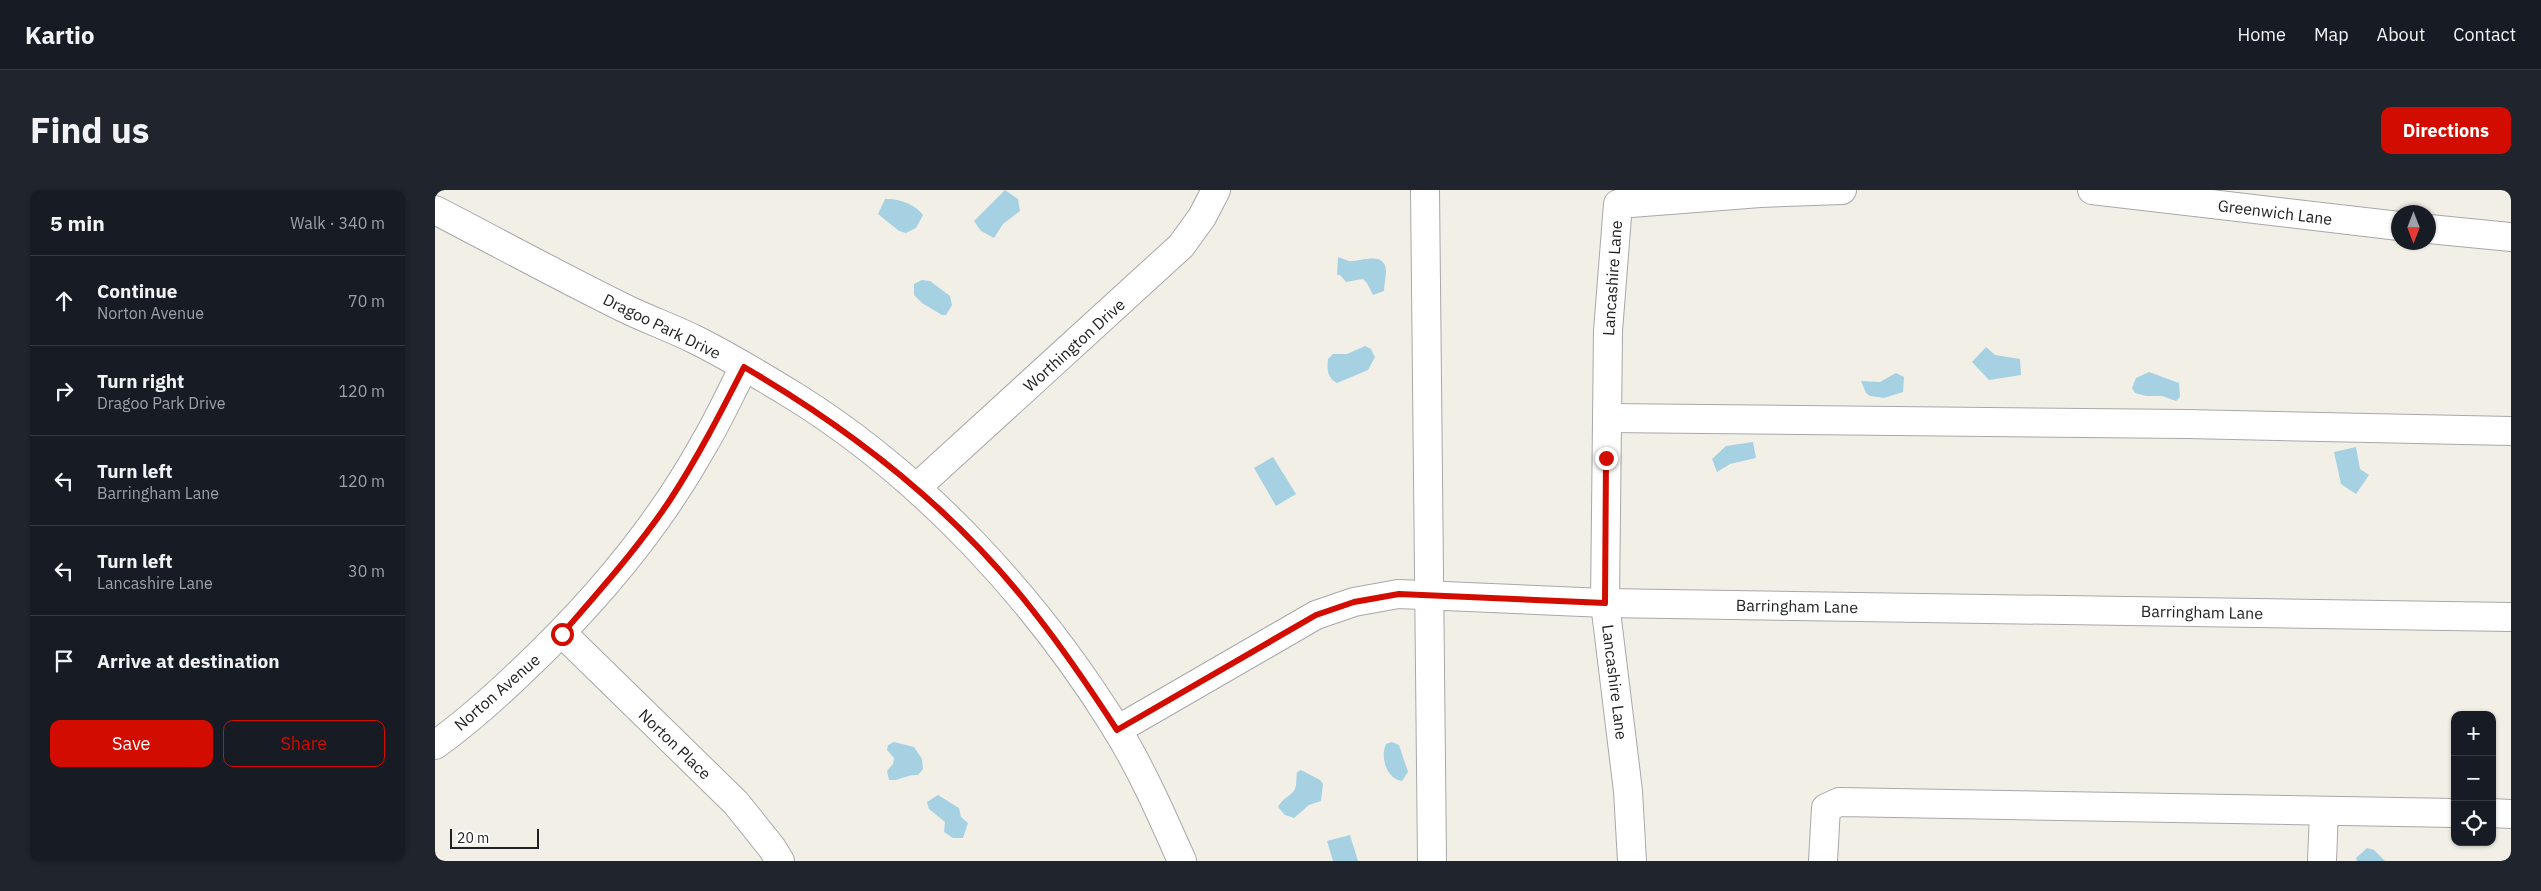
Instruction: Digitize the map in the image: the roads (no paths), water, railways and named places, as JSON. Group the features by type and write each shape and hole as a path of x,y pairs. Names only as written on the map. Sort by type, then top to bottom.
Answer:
{"street":[{"path":"435,210 444,190"},
{"name":"Worthington Drive","path":"916,488 1181,246 1203,217 1216,190"},
{"path":"1425,190 1432,861"},
{"name":"Lancashire Lane","path":"1631,861 1628,791 1605,603 1608,330 1618,204 1760,193 1842,190"},
{"name":"Greenwich Lane","path":"2091,190 2391,225"},
{"name":"Dragoo Park Drive","path":"435,210 622,307 695,340 744,367 797,398 876,454 916,488 980,550 1033,611 1081,675 1117,730 1161,813 1182,861"},
{"path":"2436,230 2511,237"},
{"name":"Norton Avenue","path":"435,745 500,692 562,634 626,560 669,500 704,445 744,367"},
{"path":"1607,418 2187,424 2511,432"},
{"name":"Barringham Lane","path":"1117,730 1316,615 1354,602 1399,594 1605,603 2511,617"},
{"name":"Norton Place","path":"562,634 736,804 772,848 780,861"},
{"path":"1823,861 1826,808 1839,802 2451,813"},
{"path":"2322,861 2324,811"},
{"path":"2496,813 2511,814"}],"water":[{"path":"1005,190 1018,199 1020,211 1003,224 994,238 981,231 974,221"},
{"path":"885,199 906,202 920,211 923,215 916,228 906,233 899,231 878,214"},
{"path":"1338,257 1349,261 1372,258 1381,261 1385,265 1386,271 1384,291 1373,295 1363,279 1346,282 1340,275 1337,275"},
{"path":"922,280 930,281 950,296 952,305 946,315 942,315 922,303 914,295 914,284"},
{"path":"1365,346 1371,349 1375,357 1368,370 1337,383 1331,379 1328,373 1328,359 1333,354 1347,354"},
{"path":"1986,347 1995,355 2020,359 2021,375 1989,380 1972,362"},
{"path":"2149,372 2179,383 2180,397 2176,401 2162,396 2146,396 2135,393 2132,388 2136,378"},
{"path":"1896,373 1904,377 1903,392 1884,398 1870,396 1866,393 1861,381 1880,382"},
{"path":"1753,442 1756,458 1730,464 1717,472 1712,459 1726,446"},
{"path":"2356,447 2360,469 2369,475 2356,494 2341,484 2334,452"},
{"path":"1273,457 1296,494 1276,506 1254,468"},
{"path":"894,742 914,747 922,759 923,769 918,775 889,780 887,771 893,764 894,758 887,750 888,745"},
{"path":"1392,742 1399,745 1408,772 1402,781 1396,779 1388,772 1384,760 1386,744"},
{"path":"1301,770 1320,780 1323,784 1321,801 1309,805 1294,818 1285,815 1278,807 1294,791 1297,772"},
{"path":"938,795 959,808 961,817 968,823 963,838 953,838 944,832 945,822 929,809 927,802"},
{"path":"1350,835 1358,861 1333,861 1327,841"},
{"path":"2367,848 2374,850 2385,861 2357,861 2356,858"}]}
